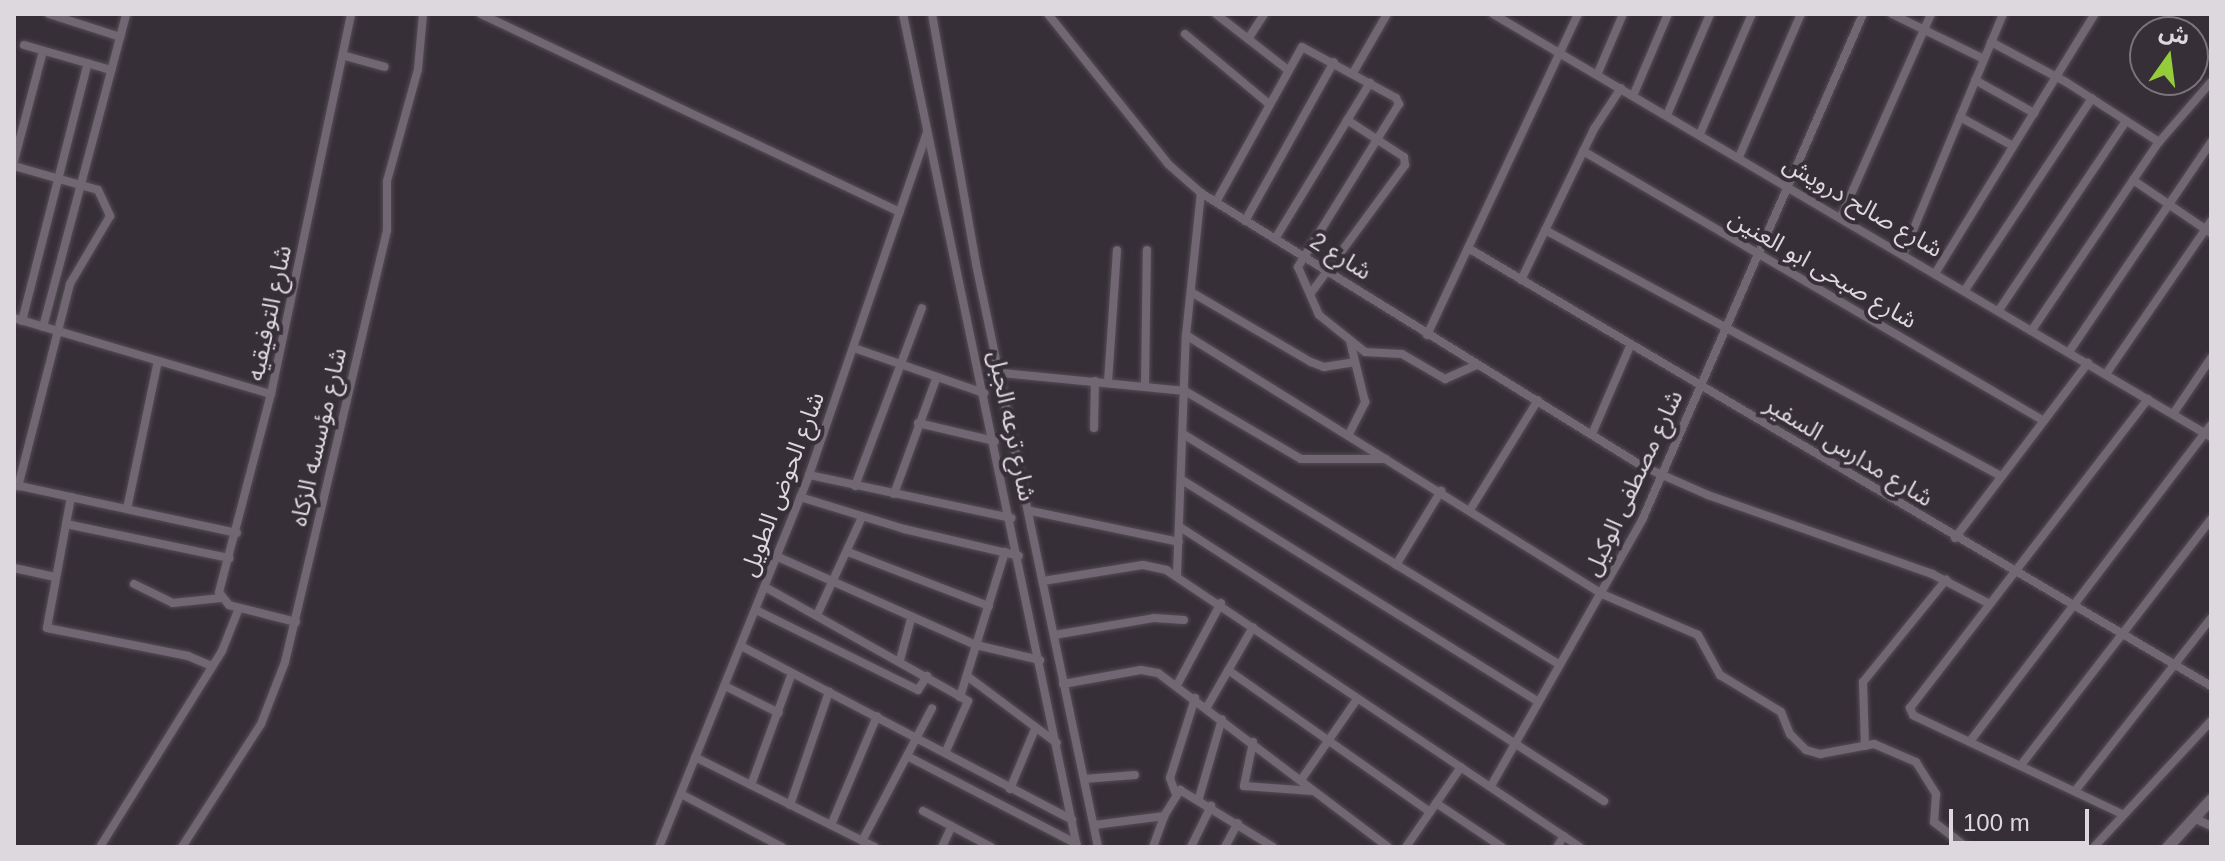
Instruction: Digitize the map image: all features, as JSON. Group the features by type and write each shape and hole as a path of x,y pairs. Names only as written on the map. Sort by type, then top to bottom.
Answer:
{"street":[{"path":"49,14 120,37"},
{"path":"84,25 87,14"},
{"path":"43,327 126,14"},
{"name":"شارع التوفيقيه","path":"221,598 271,394 345,56 351,14"},
{"name":"شارع مؤسسه الزكاه","path":"182,847 261,724 296,622 387,230 387,181 418,69 423,14"},
{"path":"481,14 900,212"},
{"name":"شارع ترعه الجبل","path":"903,14 1013,521 1077,845"},
{"name":"شارع ترعه الجبل","path":"932,14 976,264 1002,373 1098,847"},
{"name":"شارع 2","path":"1048,14 1168,164 1201,193 1245,221 1661,476 1946,580 1988,603"},
{"path":"1055,23 1061,14"},
{"path":"1216,14 1288,70"},
{"path":"1248,39 1264,14"},
{"path":"1353,73 1387,14"},
{"path":"1427,335 1578,14"},
{"path":"1597,75 1623,14"},
{"path":"1633,96 1668,14"},
{"path":"1667,115 1710,14"},
{"path":"1700,134 1752,14"},
{"path":"1739,157 1801,14"},
{"name":"شارع مصطفى الوكيل","path":"1491,786 1602,594 1661,476 1863,14"},
{"path":"1892,14 1984,59"},
{"path":"1841,217 1931,14"},
{"path":"1904,252 2003,14"},
{"path":"1936,272 2095,14"},
{"name":"شارع صالح درويش","path":"1500,16 1560,54 1904,252 2173,414 2209,432"},
{"path":"1185,34 1269,104"},
{"path":"1991,42 2092,98 2159,142"},
{"path":"24,45 111,70"},
{"path":"1216,202 1302,47 1370,83 1399,102 1298,267 1319,315 1349,340 1375,356 1412,358 1445,379 1477,365"},
{"path":"43,51 14,164 81,184 105,197 110,216 74,273 16,485 237,533"},
{"path":"345,56 385,67"},
{"path":"1245,221 1334,62"},
{"path":"88,63 18,319 271,394"},
{"path":"1975,80 2034,113"},
{"path":"1275,239 1370,83"},
{"path":"2032,330 2159,142 2210,84"},
{"path":"1521,280 1583,151 1621,88"},
{"path":"1965,290 2092,98"},
{"path":"1960,117 2013,146"},
{"path":"1311,293 1405,165 1404,157 1347,120"},
{"path":"1999,310 2126,121"},
{"name":"شارع الحوض الطويل","path":"663,846 695,757 809,475 928,129"},
{"path":"2069,352 2211,142"},
{"name":"شارع صبحى ابو العنين","path":"1583,151 2044,421"},
{"path":"2133,180 2208,231"},
{"path":"1177,575 1186,335 1201,193"},
{"path":"2106,374 2208,231 2211,221"},
{"path":"1545,230 2001,476"},
{"name":"شارع مدارس السفير","path":"1468,248 1955,538 2211,686"},
{"path":"1108,382 1117,250"},
{"path":"1145,386 1147,250"},
{"path":"1191,292 1311,362 1324,367 1354,362"},
{"path":"855,486 922,308"},
{"path":"1186,335 1602,594 1698,635 1720,675 1781,712 1790,734 1806,750 1820,754 1865,746 1892,749 1916,762 1936,794 1934,822 1966,847"},
{"path":"1349,340 1365,402 1349,434"},
{"path":"1592,434 1630,346"},
{"path":"854,348 936,379 984,393"},
{"path":"2173,414 2211,358"},
{"path":"127,509 158,361"},
{"path":"1955,538 2088,363"},
{"path":"1002,373 1185,391 1301,459 1387,459"},
{"path":"894,494 936,379"},
{"path":"1094,428 1095,381"},
{"path":"2122,814 1913,715 1911,706 2148,399"},
{"path":"1470,510 1538,400"},
{"path":"918,423 995,441"},
{"path":"1971,740 2209,432"},
{"path":"1183,434 1560,665"},
{"path":"809,475 1013,521 1030,517 1179,542"},
{"path":"1182,480 1538,702"},
{"path":"1396,565 1441,491"},
{"path":"71,497 46,622 53,631 188,656 212,666"},
{"path":"800,497 862,517 1019,556"},
{"path":"817,615 862,517"},
{"path":"2021,765 2211,519"},
{"path":"66,524 229,558"},
{"path":"1180,527 1604,801"},
{"path":"848,552 989,606"},
{"path":"960,697 1005,552"},
{"path":"778,557 911,619 976,645 1040,660"},
{"path":"1043,581 1143,565 1177,575 1580,847"},
{"path":"14,568 55,577"},
{"path":"1865,746 1863,682 1946,580"},
{"path":"134,584 173,603 221,598 239,608 296,622"},
{"path":"765,587 900,660 969,704 946,751"},
{"path":"1177,685 1221,603"},
{"path":"100,847 212,666 239,608"},
{"path":"756,610 918,690 927,676"},
{"path":"1054,635 1154,618 1184,620"},
{"path":"2075,791 2211,618"},
{"path":"900,660 911,619"},
{"path":"1207,707 1253,627"},
{"path":"741,646 917,735 999,783 1072,820"},
{"path":"1063,684 1150,670 1195,698 1388,847"},
{"path":"1228,670 1430,812"},
{"path":"751,785 792,673"},
{"path":"967,676 1057,744"},
{"path":"725,686 779,713"},
{"path":"790,805 829,692"},
{"path":"1153,847 1175,792 1170,778 1195,698"},
{"path":"1301,780 1357,699"},
{"path":"862,841 932,708"},
{"path":"831,825 877,716"},
{"path":"1199,798 1222,719"},
{"path":"2094,847 2211,721"},
{"path":"1010,789 1035,729"},
{"path":"1253,742 1244,786 1314,791"},
{"path":"907,756 1077,845"},
{"path":"695,757 875,847"},
{"path":"1420,847 1408,844 1461,767"},
{"path":"1084,779 1135,775"},
{"path":"990,800 999,783"},
{"path":"1175,792 1199,798 1269,846"},
{"path":"681,794 782,847"},
{"path":"2169,846 2211,799"},
{"path":"1436,803 1502,847"},
{"path":"1191,847 1211,806"},
{"path":"923,811 991,847"},
{"path":"1094,825 1164,816"},
{"path":"2194,818 2211,826"},
{"path":"1225,847 1238,823"},
{"path":"942,847 952,826"},
{"path":"1557,847 1564,836"}]}
